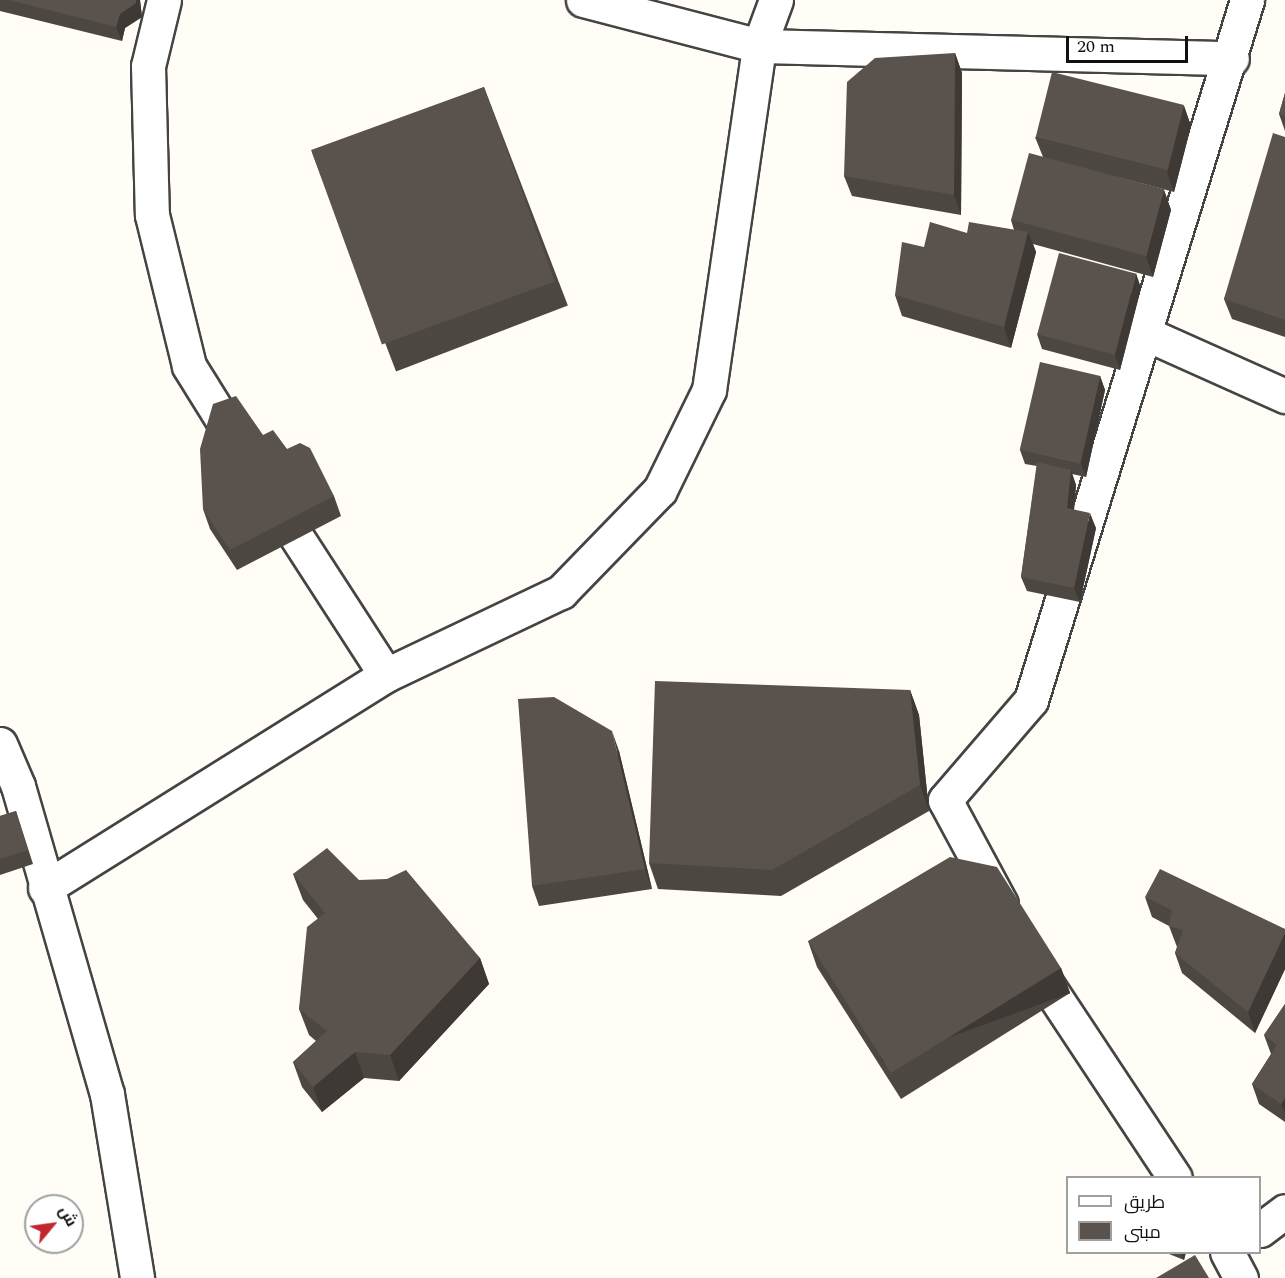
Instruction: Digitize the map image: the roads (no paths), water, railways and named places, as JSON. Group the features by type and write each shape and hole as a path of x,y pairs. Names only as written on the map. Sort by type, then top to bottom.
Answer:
{"street":[{"path":"164,0 148,66 152,215 189,366 386,675"},
{"path":"583,0 759,46 1232,58"},
{"path":"45,888 386,675 561,592 660,490 709,390 759,46 776,0"},
{"path":"1174,1176 1054,1002 945,800 1031,700 1142,332 1232,58 1247,0"},
{"path":"1142,332 1285,396"},
{"path":"0,744 18,786 45,888 107,1094 137,1278"},
{"path":"1261,1229 1285,1211"},
{"path":"1228,1254 1241,1278"}]}
